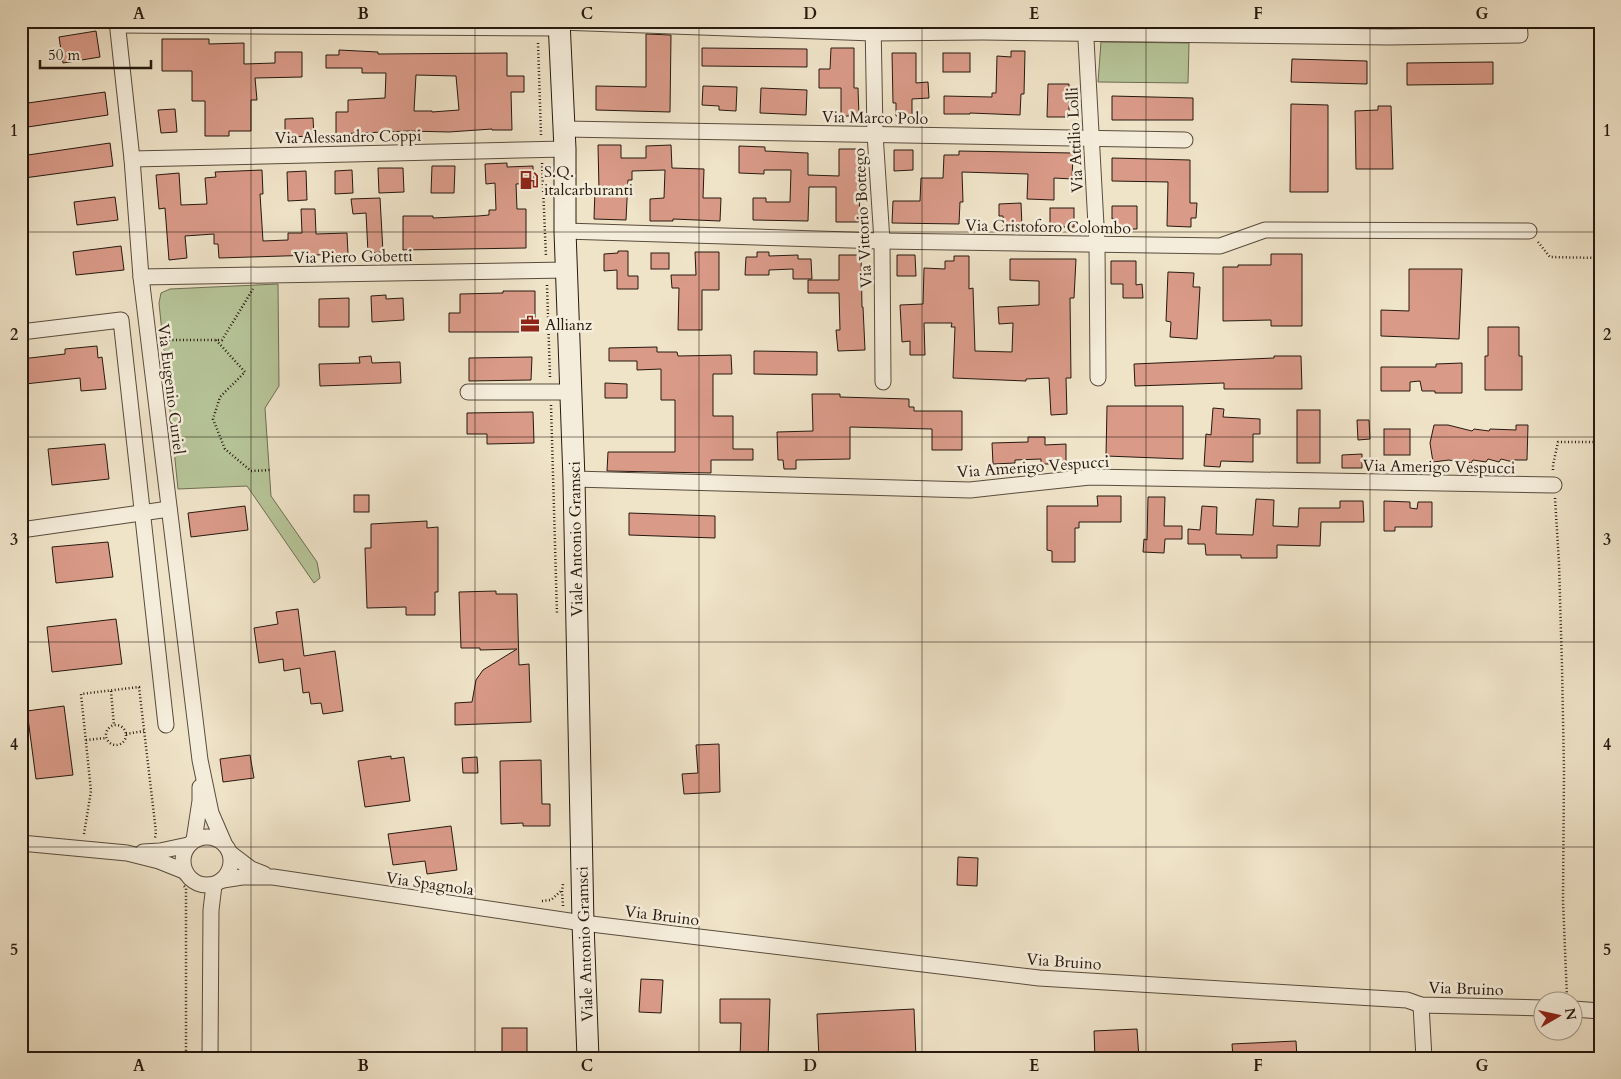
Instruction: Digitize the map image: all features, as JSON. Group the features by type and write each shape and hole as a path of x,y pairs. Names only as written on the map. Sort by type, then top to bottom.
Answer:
{"street":[{"path":"1388,21 1389,37"},
{"path":"117,23 537,28 559,24 1205,28 1389,37 1520,28"},
{"name":"Via Eugenio Curiel","path":"117,23 132,159 148,340 200,760 211,813 227,848"},
{"name":"Viale Antonio Gramsci","path":"559,24 565,139 565,231 556,271 561,392 574,479 583,923 588,1058"},
{"name":"Via Vittorio Bottego","path":"873,27 875,134 882,241 884,382"},
{"name":"Via Attilio Lolli","path":"1085,27 1097,244 1098,378"},
{"name":"Via Marco Polo","path":"565,139 875,134 1185,140"},
{"name":"Via Alessandro Coppi","path":"132,159 541,149 565,139"},
{"name":"Via Cristoforo Colombo","path":"565,231 882,241 1220,246 1265,230 1529,231"},
{"name":"Via Piero Gobetti","path":"141,277 556,271"},
{"path":"21,332 146,317"},
{"path":"120,320 166,725"},
{"path":"468,392 561,392"},
{"name":"Via Amerigo Vespucci","path":"574,479 970,490 1090,477 1554,485"},
{"path":"21,530 169,510"},
{"name":"Via Eugenio Curiel","path":"191,842 200,801 200,760"},
{"path":"21,843 127,853 160,852 202,837 210,837 227,848 230,868 218,882 211,910 210,1058"},
{"path":"191,842 182,857 187,879 202,903 210,948"},
{"name":"Via Spagnola","path":"227,848 251,869 273,877"},
{"path":"127,853 159,861 187,879 208,886 218,882"},
{"name":"Via Spagnola","path":"218,882 242,877 273,877 583,923"},
{"name":"Via Bruino","path":"583,923 1039,978 1407,1000 1421,1005 1534,1008"},
{"path":"1421,1005 1424,1058"},
{"path":"1584,1010 1600,1011"}],"path":[{"path":"537,28 541,149 556,271 561,392 557,616"},
{"path":"1529,231 1550,257 1600,258"},
{"path":"148,340 222,340 261,275"},
{"path":"216,340 245,372 220,398 213,419 225,450 251,471 270,470"},
{"path":"1567,992 1563,901 1564,770 1562,666 1559,563 1553,465 1558,442 1600,442"},
{"path":"84,834 91,791 81,694 139,687 156,832 153,844"},
{"path":"111,691 114,726"},
{"path":"106,738 108,728 114,726 120,727 126,734"},
{"path":"126,734 144,732"},
{"path":"106,738 113,745 119,745 124,740 126,734"},
{"path":"86,740 106,738"},
{"path":"186,1058 187,879"},
{"path":"541,901 551,900 562,891 564,883"}],"green space":[{"path":"1101,42 1189,43 1188,83 1098,82"},
{"path":"278,284 279,386 265,408 271,496 317,562 320,578 314,583 247,486 178,489 159,303 161,293 170,289"}],"building":[{"path":"96,31 100,57 63,63 59,37"},
{"path":"646,34 671,35 670,112 596,110 596,86 646,87"},
{"path":"162,39 209,39 209,44 244,43 244,64 275,63 275,52 302,52 302,77 255,78 257,100 251,100 251,131 229,131 229,136 205,136 205,101 192,101 192,71 162,71"},
{"path":"702,48 807,49 807,67 702,66"},
{"path":"831,48 854,48 854,88 858,88 859,116 841,116 841,88 819,88 819,69 830,69"},
{"path":"339,50 378,52 378,54 507,53 507,76 524,76 524,92 511,92 512,130 336,134 336,112 348,112 348,100 385,98 386,73 362,73 362,68 326,68 326,55 339,55","holes":["416,75 456,76 459,110 414,111"]},
{"path":"1011,51 1025,51 1024,94 1021,94 1020,115 944,114 944,96 992,97 992,93 996,93 997,56 1011,57"},
{"path":"892,53 916,53 916,83 928,82 929,98 912,99 912,116 896,116 896,103 893,103"},
{"path":"943,53 970,53 970,72 943,72"},
{"path":"1292,59 1367,61 1367,84 1291,82"},
{"path":"1493,62 1493,84 1407,85 1407,63"},
{"path":"1048,84 1069,84 1069,117 1047,117"},
{"path":"703,86 737,87 736,111 719,110 719,106 702,105"},
{"path":"761,88 807,90 806,115 760,113"},
{"path":"105,92 108,115 21,128 21,104"},
{"path":"1112,96 1193,98 1193,120 1112,120"},
{"path":"1291,104 1328,105 1328,192 1290,192"},
{"path":"1378,106 1391,106 1393,169 1356,169 1355,111 1378,110"},
{"path":"175,109 177,132 161,133 158,110"},
{"path":"313,118 314,136 285,137 285,119"},
{"path":"110,143 113,166 24,178 21,156"},
{"path":"598,145 621,145 621,158 646,158 646,146 671,145 672,168 704,169 703,198 721,198 720,221 673,219 673,221 650,221 650,199 664,198 665,170 632,171 632,180 628,180 626,220 594,219 595,189 599,189"},
{"path":"739,146 765,147 765,151 808,153 808,175 839,176 839,149 861,149 859,222 836,222 836,187 809,187 808,221 753,220 753,198 766,198 766,202 790,202 791,170 764,170 764,174 739,173"},
{"path":"894,150 913,150 913,170 894,171"},
{"path":"959,151 1073,153 1072,179 1054,178 1054,200 1027,199 1028,174 962,172 963,202 960,202 959,224 892,223 893,201 920,201 921,178 943,178 944,155 959,155"},
{"path":"1112,158 1190,160 1190,203 1197,203 1196,218 1191,218 1191,227 1167,226 1168,182 1112,181"},
{"path":"507,163 507,167 533,166 533,183 516,184 517,209 526,209 526,248 403,250 403,216 433,216 433,218 478,216 489,215 489,210 496,210 495,183 486,184 485,164"},
{"path":"432,166 455,166 454,193 431,193"},
{"path":"378,168 403,168 404,192 379,193"},
{"path":"262,170 263,194 260,194 263,241 288,240 288,233 302,233 301,209 315,209 316,234 347,233 348,254 219,258 218,244 214,244 214,234 185,236 187,258 169,260 165,208 159,209 156,175 179,173 181,205 207,204 205,178 216,177 215,172"},
{"path":"352,170 353,193 335,194 335,171"},
{"path":"306,171 307,200 288,201 287,172"},
{"path":"115,197 118,220 77,225 74,202"},
{"path":"380,198 383,252 368,253 366,213 353,214 351,199"},
{"path":"1021,203 1022,227 1003,227 1003,216 999,216 999,204"},
{"path":"1112,206 1137,206 1137,229 1116,229 1116,219 1112,219"},
{"path":"1050,208 1074,208 1074,227 1050,227"},
{"path":"121,246 124,270 76,275 73,252"},
{"path":"618,251 628,251 628,276 638,276 638,289 617,289 617,270 604,271 604,254 618,253"},
{"path":"695,252 719,252 719,290 702,290 702,330 678,330 679,288 672,288 671,275 696,275"},
{"path":"757,252 769,252 769,256 798,255 798,259 811,259 812,279 793,279 793,269 769,270 769,275 745,275 746,257 757,257"},
{"path":"651,253 669,253 669,269 651,269"},
{"path":"1271,254 1302,254 1302,326 1271,326 1271,320 1223,321 1223,267 1271,265"},
{"path":"839,255 861,255 865,350 838,351 836,330 840,330 839,293 808,293 808,280 839,280"},
{"path":"897,255 915,255 916,276 897,276"},
{"path":"954,256 969,256 969,289 973,288 975,351 1012,352 1013,323 999,324 998,307 1039,305 1039,281 1010,280 1010,259 1076,259 1074,298 1070,298 1071,378 1066,378 1067,414 1051,415 1049,378 1026,379 1026,381 953,378 955,327 951,327 952,323 924,323 925,355 910,355 910,341 902,342 900,305 923,304 924,268 945,269 945,261 954,261"},
{"path":"1111,261 1136,261 1136,285 1142,284 1143,298 1123,298 1123,284 1111,284"},
{"path":"1409,269 1462,269 1459,339 1381,336 1381,310 1409,311"},
{"path":"1168,272 1194,273 1193,287 1200,287 1197,339 1170,337 1171,322 1166,321"},
{"path":"503,291 535,291 535,332 449,332 449,313 460,313 460,294 503,293"},
{"path":"386,295 386,299 403,298 404,320 372,322 371,296"},
{"path":"349,298 349,327 319,327 319,299"},
{"path":"1488,327 1519,327 1519,356 1522,356 1522,390 1485,390 1485,356 1488,356"},
{"path":"97,346 98,358 102,357 106,389 81,391 80,378 25,384 24,374 21,375 21,359 65,354 65,349"},
{"path":"657,347 657,352 677,352 678,356 731,355 732,374 713,374 713,416 733,416 733,449 753,449 753,460 711,460 711,473 607,471 608,452 675,452 675,400 661,400 661,369 637,370 637,361 609,361 609,348"},
{"path":"754,351 817,352 817,375 754,374"},
{"path":"371,356 372,363 400,362 401,383 320,386 319,364 360,363 359,357"},
{"path":"1274,356 1301,356 1302,389 1224,389 1224,383 1135,386 1134,364 1274,358"},
{"path":"532,357 531,380 469,381 469,358"},
{"path":"1462,363 1462,393 1422,391 1420,381 1410,382 1410,391 1381,391 1381,367 1436,367 1436,364"},
{"path":"605,383 627,384 627,398 605,398"},
{"path":"812,394 840,394 840,397 909,399 909,407 914,407 914,411 962,411 962,450 932,450 932,429 850,427 850,459 796,460 796,469 784,469 783,460 778,460 777,432 813,431"},
{"path":"1107,406 1183,406 1183,459 1106,456"},
{"path":"1213,408 1224,409 1223,417 1260,419 1260,434 1253,434 1253,462 1221,461 1220,467 1204,466 1206,434 1211,435"},
{"path":"1297,410 1320,410 1320,463 1297,463"},
{"path":"533,412 534,443 487,444 487,434 467,434 467,413"},
{"path":"1357,420 1369,420 1370,439 1358,440"},
{"path":"1434,425 1448,425 1472,431 1474,429 1489,431 1490,429 1516,430 1516,425 1528,425 1527,460 1514,460 1513,462 1501,459 1499,462 1488,459 1486,462 1473,460 1471,463 1459,459 1458,462 1449,460 1433,462 1430,443"},
{"path":"1384,429 1410,429 1410,455 1384,455"},
{"path":"1028,437 1045,437 1045,445 1066,444 1066,464 1041,464 1041,459 1015,460 1015,463 993,464 992,443 1028,442"},
{"path":"105,444 109,479 52,485 48,449"},
{"path":"1362,454 1362,468 1342,468 1342,455"},
{"path":"354,495 369,495 369,512 354,512"},
{"path":"1097,496 1121,496 1121,522 1079,522 1079,528 1075,528 1075,562 1052,562 1052,551 1047,550 1047,506 1098,506"},
{"path":"1148,497 1165,497 1164,526 1182,526 1182,539 1165,539 1164,553 1143,552 1144,539 1147,540"},
{"path":"1256,499 1274,500 1273,526 1298,527 1299,508 1340,508 1340,501 1363,501 1364,522 1321,522 1320,546 1277,545 1277,558 1241,558 1241,555 1206,555 1205,544 1188,544 1188,529 1200,530 1202,506 1217,507 1216,534 1253,535"},
{"path":"1384,501 1410,502 1410,508 1417,509 1418,502 1432,502 1432,527 1395,527 1395,531 1384,531"},
{"path":"245,506 248,530 191,537 188,513"},
{"path":"629,513 715,516 715,538 629,535"},
{"path":"427,521 427,528 438,527 438,592 435,592 435,615 406,615 406,607 367,608 365,548 371,548 371,524"},
{"path":"108,542 113,577 56,583 52,547"},
{"path":"496,591 496,594 517,594 519,665 529,664 531,722 455,725 455,703 472,702 476,680 483,670 517,649 480,650 480,648 461,648 459,592"},
{"path":"298,609 304,656 335,651 343,711 323,714 321,703 311,704 309,692 303,693 300,668 284,671 283,659 259,663 254,628 278,624 276,612"},
{"path":"116,619 122,664 52,672 47,627"},
{"path":"64,706 73,775 36,779 27,711"},
{"path":"719,744 720,792 684,794 682,774 698,773 696,745"},
{"path":"250,755 254,778 223,782 220,759"},
{"path":"391,756 391,759 404,757 410,801 365,807 358,761"},
{"path":"477,757 478,773 463,773 462,758"},
{"path":"541,760 542,804 550,804 550,826 523,826 523,823 501,824 500,761"},
{"path":"451,826 457,870 427,874 425,861 393,865 388,834"},
{"path":"958,857 978,858 977,886 957,885"},
{"path":"641,979 663,980 661,1013 639,1012"},
{"path":"720,999 770,999 768,1058 740,1058 741,1023 720,1023"},
{"path":"914,1009 916,1058 819,1058 817,1014"},
{"path":"502,1028 527,1028 527,1058 502,1058"},
{"path":"1137,1029 1139,1058 1095,1058 1094,1031"},
{"path":"1296,1041 1297,1058 1233,1058 1232,1044"}],"place":[{"name":"S.Q. italcarburanti","path":"529,180"},
{"name":"Allianz","path":"530,324"}]}
